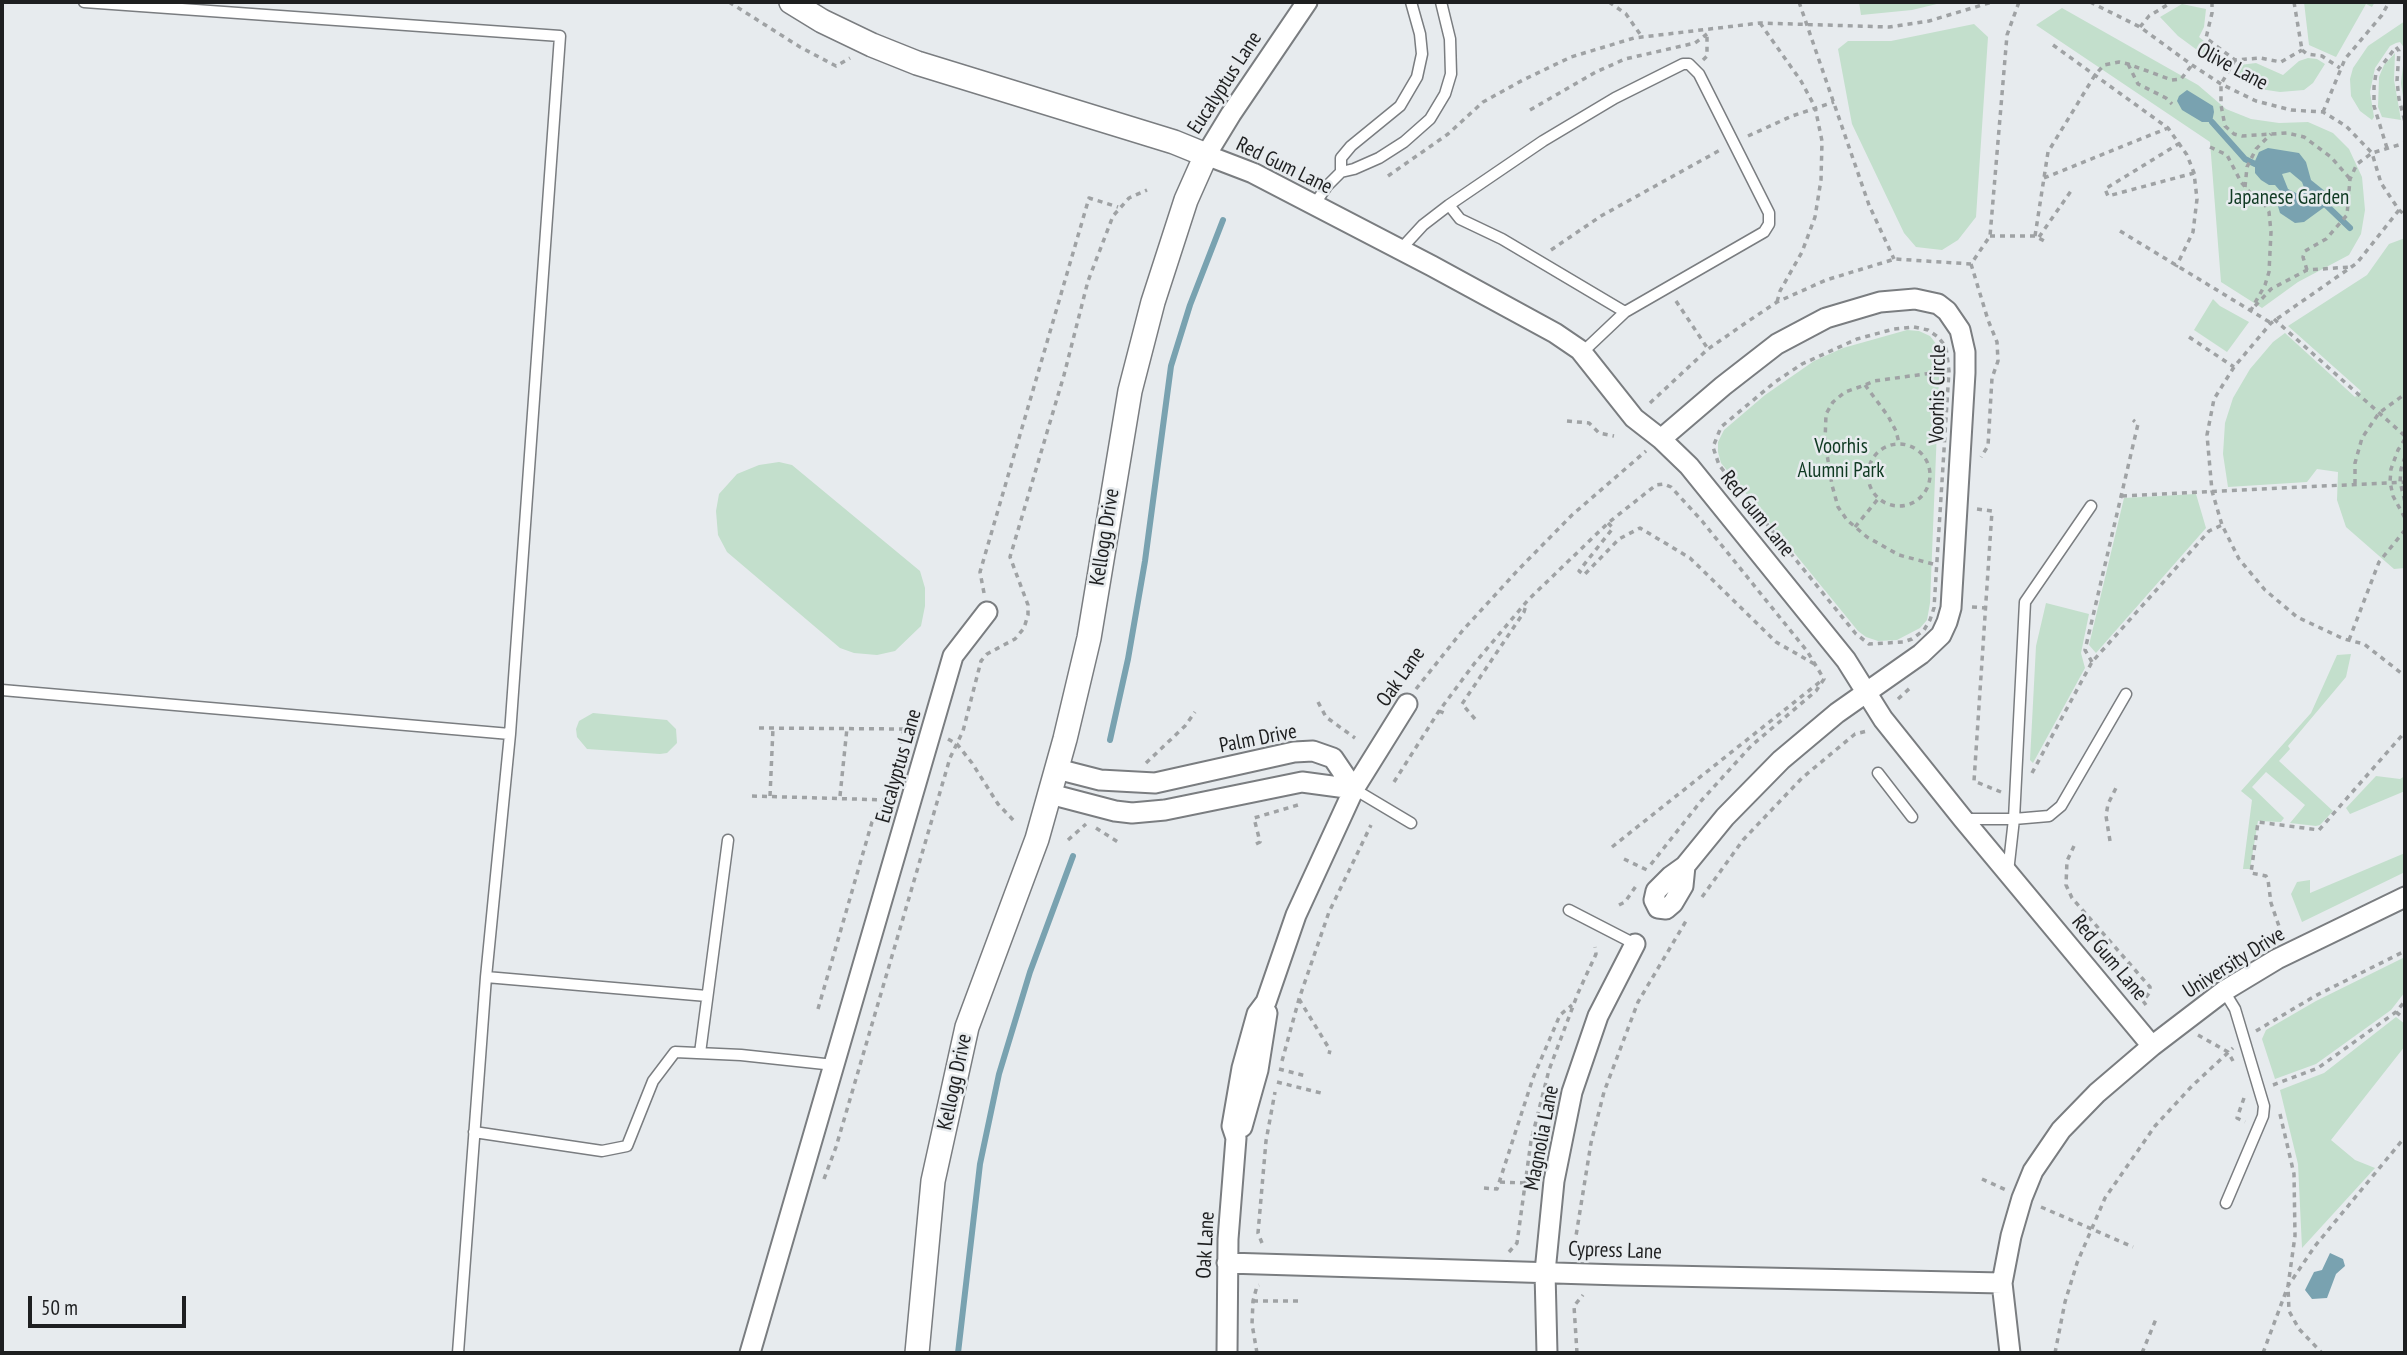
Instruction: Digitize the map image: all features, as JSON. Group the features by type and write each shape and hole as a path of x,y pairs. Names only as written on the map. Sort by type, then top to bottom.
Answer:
{"street":[{"path":"791,2 822,21 917,63 1174,142 1206,155"},
{"name":"Eucalyptus Lane","path":"1206,155 1307,2"},
{"name":"Red Gum Lane","path":"1206,155 1253,173 1522,315 1580,350 1634,418 1689,466 1846,660 1883,719 2152,1046"},
{"name":"Kellogg Drive","path":"917,1353 933,1181 967,1027 1037,839 1057,769 1089,638 1129,391 1153,302 1186,200 1206,155"},
{"name":"Voorhis Circle","path":"1661,439 1777,344 1826,318 1880,302 1906,299 1925,300 1938,304 1947,311 1960,330 1965,352 1951,608 1947,622 1932,645 1866,692"},
{"name":"Eucalyptus Lane","path":"750,1353 953,656 987,612"},
{"path":"1685,866 1725,817 1781,760 1866,692"},
{"name":"Oak Lane","path":"1227,1353 1227,1263 1236,1138 1243,1125 1258,1070 1268,1019 1266,1002 1296,915 1354,789 1407,704"},
{"name":"Palm Drive","path":"1057,769 1100,780 1155,783 1294,752 1313,751 1333,758 1354,789"},
{"path":"1050,794 1132,813 1165,810 1303,782 1354,789"},
{"name":"University Drive","path":"2010,1353 2002,1283 2011,1236 2033,1171 2062,1130 2088,1102 2152,1046 2224,991 2277,959 2405,897"},
{"name":"Magnolia Lane","path":"1547,1353 1545,1272 1554,1181 1572,1092 1598,1016 1635,944"},
{"name":"Cypress Lane","path":"1227,1263 2002,1283"}],"lane":[{"path":"84,2 560,36 510,734 486,977 458,1353"},
{"path":"1341,172 1341,158 1351,146 1400,106 1417,77 1422,54 1411,2"},
{"path":"1314,205 1341,172 1378,158 1404,142 1430,119 1445,94 1451,74 1450,39 1441,2"},
{"path":"1400,250 1423,225 1449,205 1543,141 1615,98 1682,64 1689,64 1695,68 1769,213 1769,224 1764,232 1625,312 1588,347 1580,350"},
{"path":"1449,205 1461,219 1625,312"},
{"path":"2008,872 2014,819 2025,601 2091,506"},
{"path":"2,690 510,734"},
{"path":"1963,819 2049,816 2061,806 2126,694"},
{"path":"1878,773 1912,817"},
{"path":"1354,789 1411,823"},
{"path":"700,1053 728,840"},
{"path":"1569,910 1635,944"},
{"path":"486,977 707,996"},
{"path":"2224,991 2235,1009 2264,1106 2258,1128 2226,1203"},
{"path":"474,1132 603,1151 627,1146 653,1081 675,1052 741,1055 835,1066"}],"path":[{"path":"729,2 800,47 836,66 872,45"},
{"path":"1609,2 1626,14 1642,37"},
{"path":"1799,2 1869,205 1895,259"},
{"path":"2019,2 2007,35 1990,236 2037,237 2048,243"},
{"name":"Olive Lane","path":"2090,2 2140,27 2221,84 2256,101 2291,110 2323,111"},
{"path":"2140,27 2148,16 2172,2"},
{"path":"2212,2 2206,38 2235,60 2260,58 2281,62 2302,50"},
{"path":"2294,2 2302,50 2307,54 2322,56 2340,69"},
{"path":"2389,2 2382,15 2345,59 2323,111 2346,126 2372,153 2382,183 2405,215"},
{"path":"1760,23 1801,81 1815,107 1822,141 1821,180 1815,217 1802,252 1780,291 1777,302"},
{"path":"1695,68 1707,56 1707,28"},
{"path":"1530,110 1596,72 1625,59 1695,43 1707,34"},
{"path":"2053,45 2168,128 2180,143 2193,173 2197,199 2193,232 2176,267"},
{"path":"2387,148 2374,106 2374,87 2376,73 2396,47 2399,51 2399,99 2405,122"},
{"path":"2235,60 2221,84 2225,126 2234,134 2242,136 2287,133 2304,137 2331,157 2350,179"},
{"path":"2037,237 2048,152 2095,75 2104,65 2119,62 2172,80 2181,79 2192,65"},
{"path":"2128,64 2138,85 2166,98 2172,104"},
{"path":"1536,260 1601,216 1733,143 1815,107 1834,102"},
{"path":"2043,178 2168,128"},
{"path":"2245,187 2247,167 2256,149 2271,134"},
{"path":"2180,143 2105,189 2108,196 2193,173"},
{"path":"2307,270 2303,257 2305,251 2326,239 2347,215 2350,179 2357,164 2372,153 2405,143"},
{"path":"2210,147 2227,155 2245,187 2264,203 2269,212 2272,232 2269,272 2251,310"},
{"path":"820,1189 836,1147 950,758 963,731 981,661 987,654 1015,639 1024,628 1028,615 1010,557 1064,375 1088,281 1113,216 1129,198 1147,190"},
{"path":"2037,237 2071,191"},
{"path":"987,612 981,572 1089,198 1119,208"},
{"path":"2399,210 2357,263 2273,321 2234,367 2214,399 2207,435 2212,491 2222,525 2239,559 2265,590 2297,617 2364,644 2405,676"},
{"path":"2120,231 2176,267 2273,321 2405,438 2391,469 2390,482 2393,496 2405,518"},
{"path":"1971,264 1997,342 1998,361 1992,378 1987,446 1977,464"},
{"path":"2251,310 2271,289 2307,270 2351,267"},
{"path":"1667,287 1708,349"},
{"path":"1914,327 1928,330 1946,347 1949,371 1942,481 1934,608 1930,621 1924,630 1912,639 1869,644 1856,634 1719,465 1713,447 1721,426 1775,382 1802,364 1857,339 1894,329 1914,327"},
{"path":"2189,337 2234,367"},
{"path":"1937,565 1913,561 1867,537 1838,507 1825,442 1826,414 1833,402 1845,392 1874,381 1949,371"},
{"path":"1865,385 1888,416 1899,443"},
{"path":"2355,484 2355,463 2362,438 2379,413 2405,394"},
{"path":"2092,662 2085,650 2138,424 2133,420"},
{"path":"1567,421 1589,423 1599,433 1614,436"},
{"name":"Oak Lane","path":"1407,704 1464,630 1518,569 1572,515 1661,439"},
{"path":"1899,443 1916,448 1923,454 1928,462 1931,480 1922,497 1905,506 1886,504 1871,490 1868,480 1872,459 1879,451 1899,443"},
{"path":"2405,457 2401,469 2405,502"},
{"path":"1931,480 1942,481"},
{"path":"2122,495 2402,482"},
{"path":"1394,782 1439,710 1474,663 1528,600 1608,523 1656,485 1671,487 1702,521 1816,665 1824,679"},
{"path":"1855,527 1878,498"},
{"path":"1975,498 1975,509 1992,511 1974,781 2015,799"},
{"path":"1608,523 1613,528 1579,570 1584,575 1619,539 1640,528 1690,558 1776,642 1816,665"},
{"path":"2016,775 2030,776 2092,662 2209,531 2222,525"},
{"path":"2349,640 2379,562 2405,530"},
{"path":"1475,719 1462,704 1524,612 1528,600"},
{"path":"1612,847 1824,679"},
{"path":"1624,859 1647,870 1664,845 1751,746 1816,691 1824,679"},
{"path":"1318,702 1326,717 1355,738"},
{"path":"1439,710 1446,714"},
{"path":"1142,768 1185,726 1195,712"},
{"path":"759,728 916,729"},
{"path":"840,797 847,728"},
{"path":"771,796 773,729"},
{"path":"818,1009 872,822 888,800 904,729"},
{"path":"1699,901 1743,840 1802,778 1855,734 1867,731"},
{"path":"2277,939 2282,935 2271,903 2268,880 2262,874 2251,873 2258,822 2319,830 2405,732"},
{"path":"944,735 957,744 998,804 1016,823"},
{"path":"2110,841 2106,816 2108,804 2118,786"},
{"path":"752,796 888,800"},
{"path":"1256,844 1260,842 1254,818 1298,805"},
{"path":"1068,840 1086,824 1118,842"},
{"path":"1306,1076 1279,1069 1299,999 1329,912 1371,825"},
{"path":"2074,846 2067,861 2066,885 2072,898 2150,987 2150,992 2143,1001 2149,1008"},
{"path":"1619,905 1625,902 1640,881"},
{"path":"1584,1255 1577,1249 1575,1242 1591,1143 1604,1092 1638,1002 1692,911"},
{"path":"1500,1252 1510,1252 1517,1243 1531,1141 1549,1070 1596,954 1595,947"},
{"path":"2259,1042 2256,1032 2287,1011 2405,951"},
{"path":"1299,999 1330,1050 1329,1054"},
{"path":"2270,1074 2273,1085 2318,1068 2396,1012 2405,1001"},
{"path":"1484,1188 1497,1189 1533,1078 1560,1015 1574,1003"},
{"path":"2396,1012 2405,1019"},
{"path":"2194,1032 2228,1052 2234,1062"},
{"path":"2055,1353 2065,1301 2105,1198 2155,1126 2228,1052 2245,1039"},
{"path":"1271,1246 1260,1242 1258,1233 1265,1141 1277,1082 1321,1093"},
{"path":"2246,1094 2237,1118 2258,1128"},
{"path":"2279,1110 2294,1174 2295,1236 2288,1286 2289,1311 2293,1320 2322,1353"},
{"path":"2263,1353 2288,1286 2315,1246 2405,1137"},
{"path":"1982,1179 2008,1191"},
{"path":"1500,1182 1524,1183"},
{"path":"2036,1204 2133,1247"},
{"path":"1257,1353 1252,1324 1253,1301 1257,1286 1265,1283"},
{"path":"1577,1353 1574,1306 1581,1296 1590,1290"},
{"path":"1253,1301 1299,1301"},
{"path":"2142,1353 2156,1319"}],"green space":[{"path":"1859,2 1945,2 1912,10 1861,15"},
{"path":"2304,2 2375,2 2372,7 2366,4 2336,57 2309,45"},
{"path":"2182,4 2206,9 2204,27 2199,37 2230,62 2223,69 2178,36 2160,17"},
{"name":"Japanese Garden","path":"2062,8 2198,85 2226,109 2251,119 2279,123 2308,122 2333,133 2349,149 2362,177 2365,210 2361,234 2349,255 2298,282 2262,308 2221,282 2210,142 2036,25"},
{"path":"2405,21 2405,49 2400,42 2390,46 2375,68 2370,92 2374,117 2372,120 2360,111 2351,96 2350,79 2353,68 2368,46"},
{"path":"1974,24 1988,37 1976,217 1958,240 1942,250 1916,247 1904,233 1852,124 1838,49 1848,41 1891,41"},
{"path":"2405,49 2405,110 2401,83"},
{"path":"2395,53 2394,80 2401,120 2382,117 2378,107 2379,77 2384,65"},
{"path":"2308,58 2325,64 2313,83 2304,90 2280,92 2260,89 2234,75 2240,65 2256,63 2283,75 2299,61"},
{"path":"2405,238 2405,568 2394,569 2346,527 2337,500 2338,472 2317,469 2307,482 2228,487 2223,454 2225,423 2233,398 2250,369 2273,342 2285,333 2355,397 2361,391 2288,326 2367,275 2389,244"},
{"path":"2213,299 2220,306 2249,322 2227,352 2194,330"},
{"name":"Voorhis Alumni Park","path":"1907,330 1930,336 1940,355 1930,603 1927,620 1920,628 1897,640 1878,641 1858,631 1721,463 1718,442 1724,430 1765,395 1814,361 1843,348"},
{"path":"779,462 792,465 920,571 925,588 921,626 895,651 877,655 854,653 840,648 727,552 718,535 716,511 719,494 737,474 759,465"},
{"path":"2196,494 2206,528 2096,653 2089,645 2124,498"},
{"path":"2046,603 2089,614 2081,653 2085,668 2033,763 2030,760 2036,646"},
{"path":"2351,654 2346,677 2288,746 2290,749 2279,761 2333,811 2320,825 2290,823 2305,805 2266,772 2252,787 2284,818 2281,822 2258,821 2250,869 2243,869 2252,800 2241,791 2311,713 2337,655"},
{"path":"593,713 667,720 676,729 677,743 667,753 660,754 587,749 577,737 576,729 579,721"},
{"path":"2376,776 2400,779 2405,776 2405,791 2350,814 2346,808"},
{"path":"2405,853 2405,872 2302,922 2291,894 2297,882 2310,880 2310,893"},
{"path":"2405,957 2405,992 2391,1010 2316,1064 2275,1079 2262,1039 2266,1030 2316,1001"},
{"path":"2396,1017 2405,1024 2405,1046 2331,1140 2355,1160 2375,1168 2302,1248 2298,1164 2280,1090 2324,1073"}],"water":[{"path":"2187,90 2213,106 2212,122 2202,122 2182,110 2177,101"},
{"path":"2268,148 2299,153 2306,162 2311,180 2331,196 2330,203 2304,222 2295,223 2280,213 2277,203 2281,192 2275,185 2261,180 2255,173 2255,161 2259,152","holes":["2290,172 2302,182 2306,193 2298,194 2288,189 2282,174"]},
{"path":"2330,1253 2343,1259 2345,1266 2336,1274 2327,1298 2312,1299 2305,1290 2314,1272 2322,1270"}],"waterway":[{"path":"2212,122 2245,159 2255,164"},
{"path":"2326,205 2350,228"},
{"path":"1110,740 1128,659 1145,561 1171,366 1190,305 1223,220"},
{"path":"958,1353 980,1164 999,1074 1030,972 1073,856"}]}
